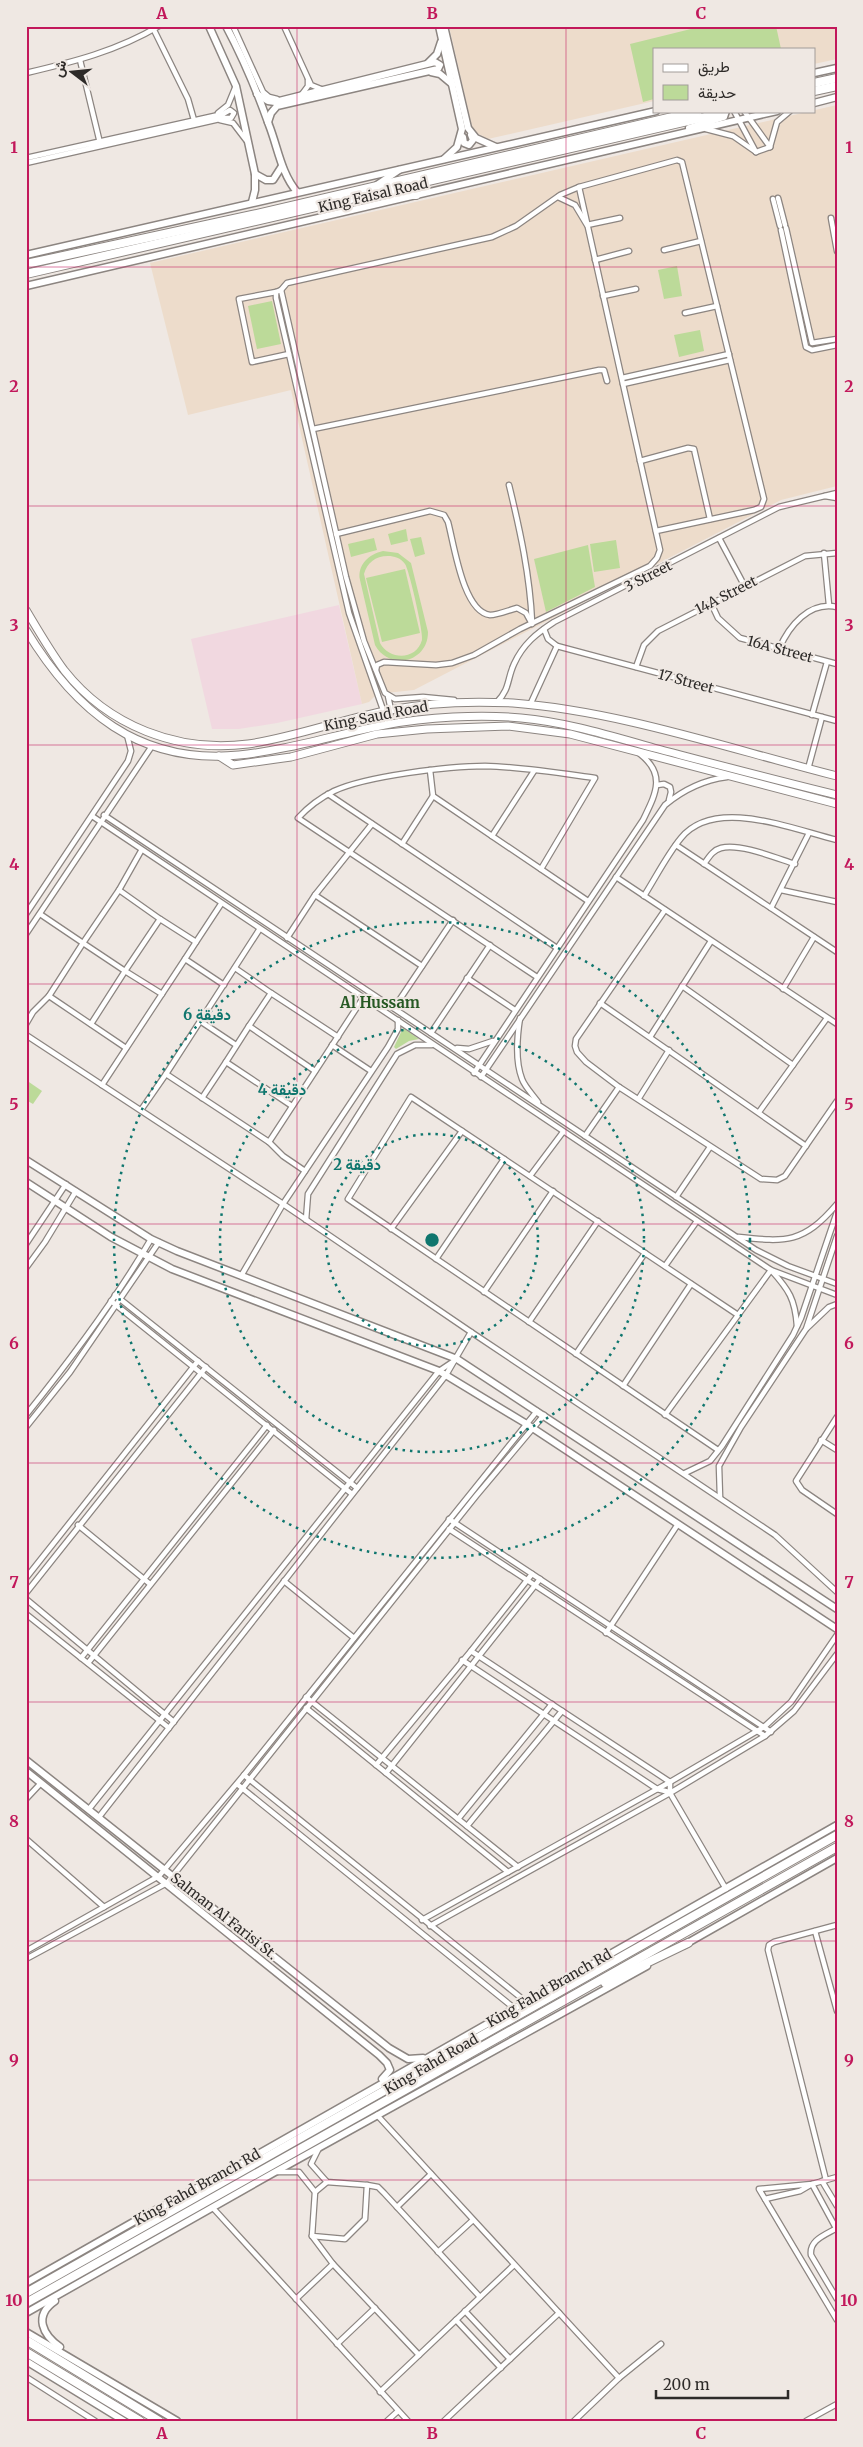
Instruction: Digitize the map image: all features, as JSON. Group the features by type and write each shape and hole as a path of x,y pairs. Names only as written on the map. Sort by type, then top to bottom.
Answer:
{"highway":[{"path":"816,83 837,78"},
{"path":"816,91 837,86"},
{"name":"King Faisal Road","path":"26,264 374,187 694,112"},
{"name":"King Faisal Road","path":"26,274 381,194 722,113"},
{"path":"381,194 416,195"},
{"path":"761,1878 837,1831"},
{"name":"King Fahd Road","path":"26,2293 837,1835"},
{"name":"King Fahd Road","path":"26,2303 837,1847"},
{"path":"536,2017 688,1943"},
{"path":"26,2340 159,2421"},
{"path":"26,2352 140,2421"}],"main road":[{"path":"209,26 235,85 255,174 255,190 252,202"},
{"path":"226,26 257,94 282,166 290,184 297,192"},
{"path":"439,26 452,84 464,123 476,138 497,147"},
{"path":"444,26 464,123 459,143 444,160"},
{"path":"268,122 273,109 282,105 419,70 434,58 442,39"},
{"path":"816,73 837,68"},
{"path":"257,94 271,102 419,70 436,73 452,84"},
{"path":"816,102 837,97"},
{"path":"26,255 653,112"},
{"path":"26,286 773,112"},
{"path":"664,137 724,117 722,113"},
{"path":"255,174 266,180 273,180 282,166"},
{"path":"374,187 402,168"},
{"name":"King Saud Road","path":"26,610 54,655 81,689 115,716 153,735 202,746 248,744 391,710 463,702 496,703 530,705 627,722 837,776"},
{"name":"King Saud Road","path":"26,630 53,672 71,694 99,717 127,735 152,746 177,752 219,756 240,755 296,745 388,724 456,718 522,718 599,733 837,795"},
{"path":"219,756 233,765 291,757 377,734 469,726 508,726 570,734 837,804"},
{"path":"26,1160 151,1239 241,1276 457,1359 837,1609"},
{"path":"26,1182 142,1254 172,1269 439,1371 533,1428 837,1629"},
{"name":"Salman Al Farisi St.","path":"26,1760 389,2048 408,2059 427,2057"},
{"name":"Salman Al Farisi St.","path":"26,1771 380,2055"},
{"name":"King Fahd Branch Rd","path":"26,2283 225,2173 837,1825"},
{"name":"King Fahd Branch Rd","path":"26,2313 837,1858"},
{"path":"380,2055 393,2059 395,2054 389,2048"},
{"path":"376,2086 390,2070 380,2055"},
{"path":"26,2278 57,2265"},
{"path":"79,2284 50,2304 43,2318 42,2326 45,2334 52,2341 91,2370"},
{"path":"26,2334 177,2421"},
{"path":"26,2361 124,2421"}],"street":[{"path":"26,73 80,60 118,48 159,26"},
{"path":"233,26 263,92 273,99 280,99"},
{"path":"284,26 313,87 322,90"},
{"path":"153,28 188,99 195,122"},
{"path":"80,60 100,144"},
{"path":"302,94 308,86 308,78"},
{"path":"218,117 231,101 235,85"},
{"path":"735,112 756,152"},
{"path":"745,112 770,147"},
{"path":"770,147 777,122 789,112"},
{"path":"26,163 218,117 236,125 249,145"},
{"path":"701,128 733,136 756,152"},
{"path":"26,158 100,144"},
{"path":"756,152 770,147"},
{"path":"289,354 252,362 239,299 276,292 288,283 492,237 536,213 558,197 579,187 677,160 682,162 764,499 759,508 656,531"},
{"path":"376,671 377,665 384,662 420,665 452,663 474,655 650,566 657,558 660,550 579,187"},
{"path":"558,197 575,205 587,225"},
{"path":"776,199 812,343 809,350"},
{"path":"587,225 620,218"},
{"path":"831,218 837,251"},
{"path":"783,227 806,348 809,350"},
{"path":"664,250 701,241"},
{"path":"595,260 629,251"},
{"path":"603,296 636,289"},
{"path":"281,290 356,616 376,671 388,696 391,710 388,724"},
{"path":"276,292 349,613 382,712 388,724"},
{"path":"686,313 717,306"},
{"path":"812,343 837,339"},
{"path":"809,350 837,345"},
{"path":"622,378 729,357"},
{"path":"623,384 729,357"},
{"path":"307,429 599,370 604,370 607,381"},
{"path":"640,461 688,448 694,449 710,519"},
{"path":"509,484 523,547 530,593 532,624"},
{"name":"3 Street","path":"496,703 506,693 514,665 522,648 534,635 779,507 837,493"},
{"path":"821,496 837,498"},
{"path":"336,534 430,511 444,515 448,522 466,590 473,603 483,612 492,615 517,608 526,613 532,624"},
{"path":"719,538 744,585"},
{"path":"824,553 829,605"},
{"name":"14A Street","path":"636,667 640,653 650,637 658,630 744,585 805,556 837,553"},
{"name":"16A Street","path":"711,603 718,618 740,638 837,664"},
{"path":"779,649 784,636 795,622 812,610 829,605 837,607"},
{"path":"530,705 557,646 548,638 544,629"},
{"name":"17 Street","path":"557,646 837,721"},
{"path":"812,715 827,662"},
{"path":"388,696 395,699 441,698 463,702"},
{"path":"808,769 822,718"},
{"path":"26,914 131,756 127,735"},
{"path":"26,934 152,746"},
{"path":"474,1073 643,820 657,785 653,767 637,751"},
{"path":"537,977 349,850 298,818 313,803 336,790 376,779 430,770 484,766 595,778 541,869"},
{"path":"402,844 433,796 430,770"},
{"path":"492,836 534,771"},
{"path":"481,1077 653,820 669,801 677,795 713,779 730,777"},
{"path":"657,785 664,784 670,787 669,801"},
{"path":"328,794 556,948"},
{"path":"433,796 588,901"},
{"path":"104,815 736,1237 770,1258 837,1284"},
{"path":"92,816 99,823 398,1020 474,1073 770,1270 784,1284 796,1305 797,1328"},
{"path":"644,896 682,837 695,826 713,818 734,816 837,840"},
{"path":"287,938 349,850 372,824"},
{"path":"771,908 795,864 809,833"},
{"path":"676,846 837,952"},
{"path":"704,864 713,852 721,848 732,847 795,864"},
{"path":"26,1024 49,996 119,890 127,872 141,851"},
{"path":"616,877 837,1024"},
{"path":"119,890 196,942"},
{"path":"781,890 837,902"},
{"path":"316,895 422,966"},
{"path":"102,1085 221,904"},
{"path":"664,910 576,1039 575,1046 586,1062 619,1087 639,1098 751,1174 771,1181 785,1176 837,1101"},
{"path":"40,914 162,994"},
{"path":"91,1024 160,919"},
{"path":"394,1008 453,920"},
{"path":"141,1110 259,930"},
{"path":"783,989 814,937"},
{"path":"650,1037 711,941"},
{"path":"431,1033 490,945"},
{"path":"185,959 224,984"},
{"path":"234,968 338,1036"},
{"path":"467,978 515,1010"},
{"path":"682,986 793,1065"},
{"path":"202,1098 271,993"},
{"path":"49,996 126,1048"},
{"path":"269,1142 363,998"},
{"path":"600,1003 806,1146"},
{"path":"520,1017 518,1034 519,1065 522,1080 541,1106"},
{"path":"759,1112 827,1018"},
{"path":"200,1020 236,1045"},
{"path":"241,1276 283,1204 394,1036 398,1020"},
{"path":"249,1026 315,1071"},
{"path":"26,1035 720,1496 776,1535 837,1592"},
{"path":"455,1048 469,1049 494,1041"},
{"path":"332,1045 371,1071"},
{"path":"306,1220 308,1194 397,1054 415,1045 436,1046"},
{"path":"639,1098 669,1050"},
{"path":"226,1062 292,1106"},
{"path":"166,1074 269,1142 283,1156 305,1171"},
{"path":"586,1136 619,1087"},
{"path":"718,1450 348,1200 411,1097 738,1315"},
{"path":"391,1229 462,1131"},
{"path":"530,1176 563,1132"},
{"path":"676,1197 710,1147"},
{"path":"436,1259 504,1159"},
{"path":"26,1244 66,1184"},
{"path":"26,1268 76,1190"},
{"path":"484,1292 552,1191"},
{"path":"736,1237 784,1241 814,1227 837,1204"},
{"path":"684,1473 710,1460 718,1450 797,1328 837,1212"},
{"path":"529,1322 598,1221"},
{"path":"665,1266 697,1221"},
{"path":"806,1329 837,1236"},
{"path":"26,1415 64,1368 111,1301 151,1239"},
{"path":"26,1428 70,1372 150,1258 159,1242"},
{"path":"576,1354 645,1253"},
{"path":"770,1270 837,1295"},
{"path":"665,1415 770,1270"},
{"path":"623,1386 691,1284"},
{"path":"115,1295 357,1488"},
{"path":"111,1301 352,1494"},
{"path":"720,1496 718,1478 719,1466 723,1456 806,1329 829,1307 837,1304"},
{"path":"99,1817 446,1375 472,1332"},
{"path":"89,1809 439,1371 457,1359"},
{"path":"26,1578 198,1361"},
{"path":"26,1593 78,1525 206,1368"},
{"path":"26,1951 159,1876 244,1775 525,1423 537,1411"},
{"path":"26,1960 167,1883 455,1522 544,1415"},
{"path":"837,1417 800,1472 797,1486 837,1514"},
{"path":"81,1658 143,1578 272,1419"},
{"path":"88,1663 278,1425"},
{"path":"821,1440 837,1450"},
{"path":"449,1518 771,1732"},
{"path":"606,1633 678,1524"},
{"path":"78,1525 150,1584"},
{"path":"67,1526 73,1532"},
{"path":"443,1526 756,1732 765,1736"},
{"path":"376,1765 532,1574"},
{"path":"386,1773 540,1579"},
{"path":"284,1581 354,1638"},
{"path":"26,1599 174,1722"},
{"path":"26,1614 169,1728"},
{"path":"422,1920 670,1782 764,1727 791,1702 837,1635"},
{"path":"470,1650 670,1782"},
{"path":"430,1926 670,1793 771,1732 814,1688 837,1654"},
{"path":"462,1660 657,1789 670,1793"},
{"path":"306,1697 518,1867"},
{"path":"301,1704 508,1872"},
{"path":"458,1819 552,1704"},
{"path":"467,1826 562,1711"},
{"path":"244,1775 525,2001"},
{"path":"670,1782 670,1793 726,1889"},
{"path":"26,1799 41,1783"},
{"path":"236,1784 514,2008"},
{"path":"26,1840 104,1907"},
{"path":"837,1925 774,1942 770,1945 768,1953 824,2181 837,2206"},
{"path":"815,1931 837,2011"},
{"path":"377,2115 619,2378"},
{"path":"319,2148 311,2164 327,2182 378,2187 480,2297"},
{"path":"275,2172 299,2172 315,2192 312,2236 333,2264 418,2355"},
{"path":"397,2207 431,2174"},
{"path":"837,2177 812,2184 759,2189 837,2320"},
{"path":"315,2192 327,2182"},
{"path":"765,2199 800,2191 812,2184"},
{"path":"812,2184 837,2229 814,2241 810,2250 811,2255 837,2299"},
{"path":"312,2236 345,2239 365,2219 367,2185"},
{"path":"213,2208 408,2421"},
{"path":"438,2252 473,2220"},
{"path":"296,2299 333,2264"},
{"path":"380,2392 514,2264"},
{"path":"337,2344 374,2308"},
{"path":"465,2311 510,2359"},
{"path":"444,2421 560,2313"},
{"path":"456,2320 501,2368"},
{"path":"574,2421 619,2378 661,2344"},
{"path":"26,2377 95,2421"},
{"path":"806,2421 837,2404"},
{"path":"387,2421 398,2411"},
{"path":"399,2421 404,2416"}],"shaded area":[{"path":"449,26 837,26 837,59 816,64 816,48 653,48 653,101 488,139 473,131"},
{"path":"837,105 837,486 781,500 414,690 377,694 369,702 362,704 291,390 188,415 150,263 807,112 816,112 816,110"},
{"path":"339,605 362,704 277,723 239,729 212,729 191,639"}],"green space":[{"path":"703,26 776,26 781,48 653,48 653,99 643,102 630,44"},
{"path":"677,266 682,296 664,299 658,270"},
{"path":"272,301 281,344 257,349 248,306"},
{"path":"700,330 704,351 679,357 674,335"},
{"path":"406,529 408,541 391,545 388,534"},
{"path":"421,537 425,554 415,557 410,539"},
{"path":"374,538 377,550 351,557 348,544"},
{"path":"616,540 620,568 594,572 590,544"},
{"path":"588,545 595,587 546,612 534,559"},
{"path":"378,552 398,553 411,563 428,632 422,651 415,657 407,660 389,658 381,653 375,645 360,580 360,570 365,561","holes":["390,556 402,560 407,568 421,626 422,640 419,647 414,652 402,656 390,653 380,643 364,574 372,561 379,557"]},
{"path":"405,569 420,633 382,642 366,578"},
{"path":"403,1028 419,1039 409,1041 396,1049 394,1047"},
{"path":"26,1080 42,1091 33,1104 26,1100"}],"district":[{"name":"Al Hussam","path":"380,1003"}]}
